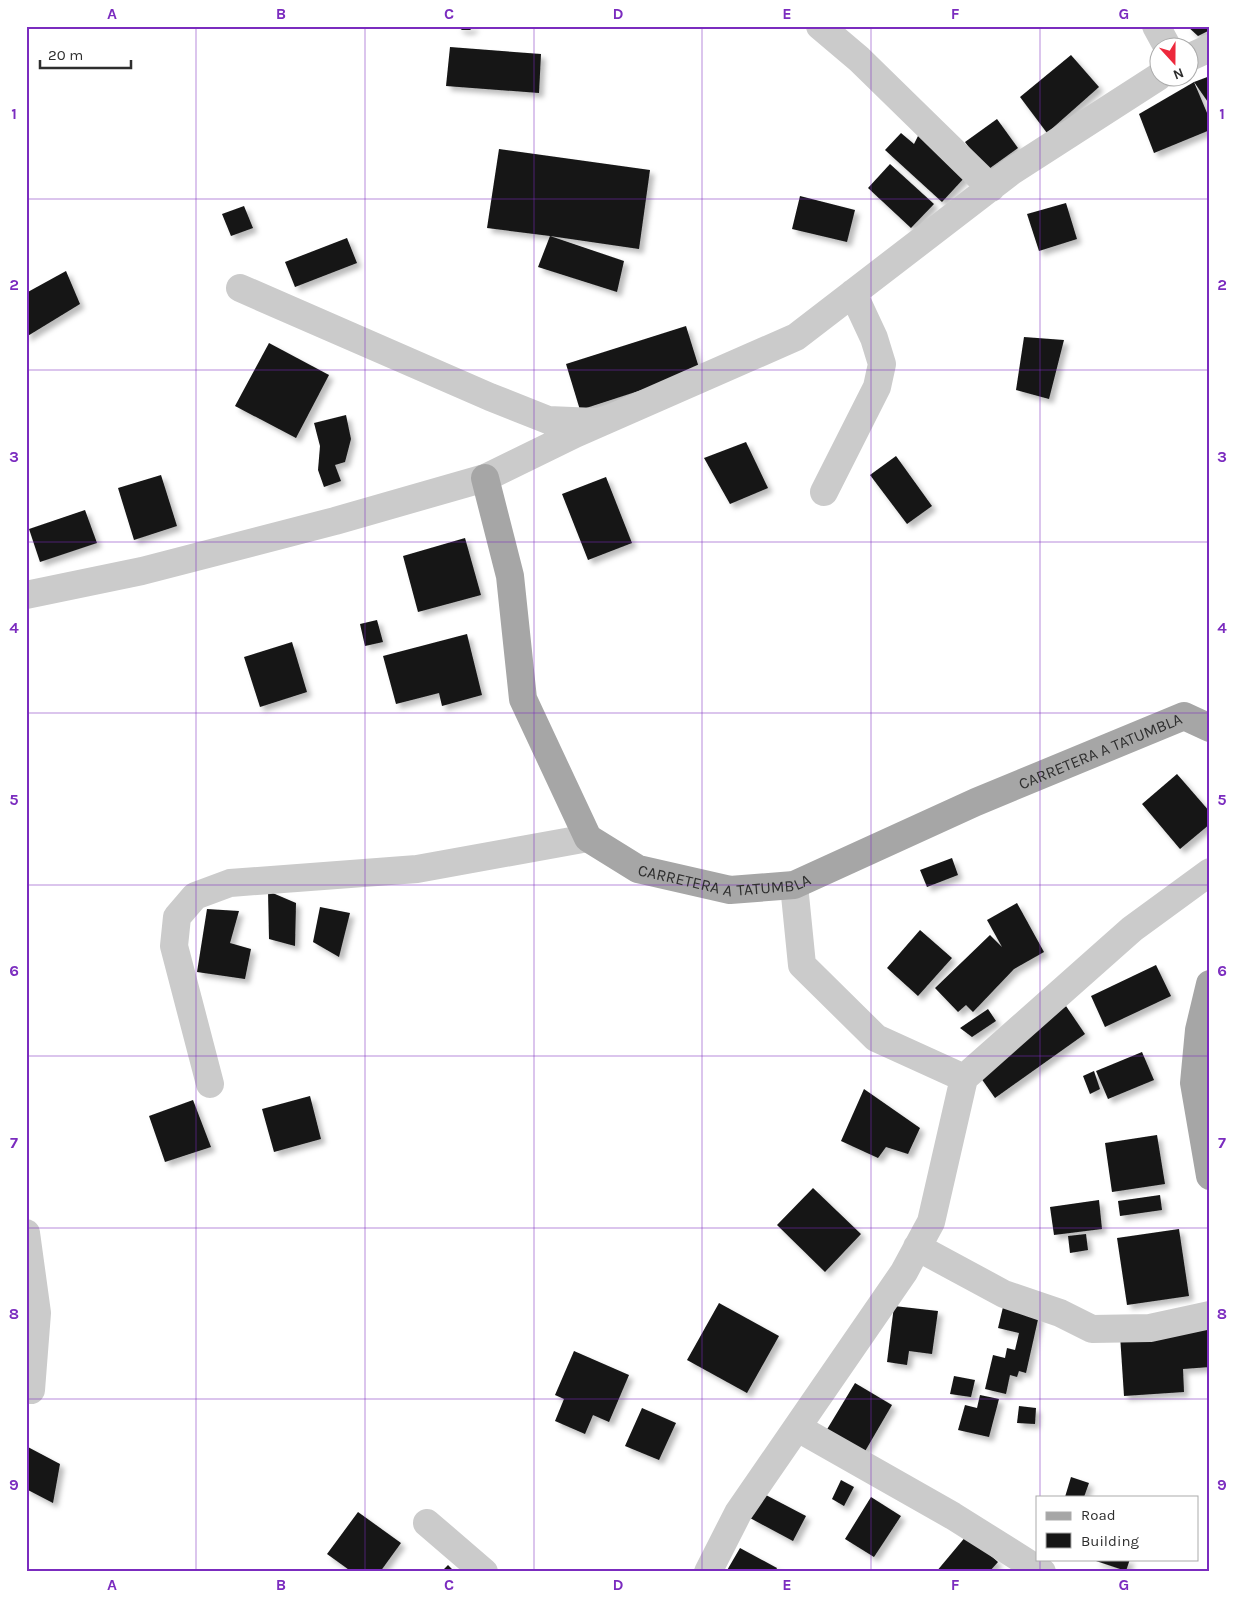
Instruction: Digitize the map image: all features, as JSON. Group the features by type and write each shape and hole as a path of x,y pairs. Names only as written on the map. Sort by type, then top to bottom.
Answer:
{"main road":[{"path":"485,478 510,576 523,700 588,838"},
{"name":"CARRETERA A TATUMBLA","path":"588,838 638,869 712,886 730,890 794,884 976,802 1184,716 1210,728"},
{"path":"1210,984 1199,1030 1194,1083 1210,1176"}],"street":[{"path":"820,26 859,59 991,188"},
{"path":"1156,26 1163,38"},
{"path":"1198,53 1210,48"},
{"path":"26,595 142,572 335,521 485,478 575,434 796,337 1012,172 1148,84"},
{"path":"240,288 490,397 548,420 603,423"},
{"path":"824,492 876,387 882,364 874,338 853,293"},
{"path":"210,1084 174,946 177,917 195,896 230,883 417,869 588,838"},
{"path":"708,1572 738,1513 904,1272 931,1222 964,1078 1132,929 1210,872"},
{"path":"794,884 802,965 876,1038 964,1078"},
{"path":"26,1233 37,1313 31,1390"},
{"path":"917,1247 1004,1294 1060,1313 1092,1329 1150,1328 1210,1315"},
{"path":"798,1428 953,1516 1042,1572"},
{"path":"427,1522 484,1572"}],"building":[{"path":"456,26 475,26 470,30 462,30"},
{"path":"1187,26 1210,26 1210,30 1198,36"},
{"path":"450,47 541,54 539,93 446,86"},
{"path":"1071,55 1099,87 1047,133 1020,97"},
{"path":"1210,76 1210,105 1198,88 1198,80"},
{"path":"1184,88 1197,88 1210,120 1210,130 1154,153 1139,114"},
{"path":"997,119 1018,148 986,171 965,142"},
{"path":"901,133 914,144 919,134 966,176 942,202 885,150"},
{"path":"499,149 650,170 639,249 487,228"},
{"path":"890,164 934,204 911,228 868,188"},
{"path":"800,196 855,210 847,242 792,229"},
{"path":"1066,203 1077,239 1039,251 1027,214"},
{"path":"244,206 253,228 231,236 222,214"},
{"path":"550,236 624,261 617,292 538,267"},
{"path":"347,238 357,263 295,287 285,262"},
{"path":"66,271 80,304 26,337 26,293"},
{"path":"686,326 700,371 580,410 566,364"},
{"path":"1024,337 1064,340 1049,399 1016,390"},
{"path":"269,343 329,375 296,438 235,406"},
{"path":"346,415 351,439 345,462 335,465 341,481 324,487 318,470 320,446 314,423"},
{"path":"746,442 768,488 730,504 704,458"},
{"path":"896,456 932,506 907,524 870,475"},
{"path":"161,475 177,526 134,540 118,488"},
{"path":"606,477 632,543 588,560 562,494"},
{"path":"85,510 97,543 40,562 29,529"},
{"path":"465,538 481,595 418,612 403,556"},
{"path":"377,620 383,642 365,646 360,624"},
{"path":"467,634 482,695 442,706 439,693 396,704 383,656"},
{"path":"292,642 307,692 260,707 244,657"},
{"path":"1177,774 1210,812 1210,824 1180,849 1142,804"},
{"path":"952,858 958,875 927,887 920,870"},
{"path":"268,891 296,903 295,946 269,939"},
{"path":"1017,903 1044,952 1014,969 973,1012 966,1005 958,1012 935,988 990,935 1002,947 987,920"},
{"path":"320,907 350,913 339,957 313,942"},
{"path":"207,909 239,911 230,943 251,949 245,979 197,972"},
{"path":"920,930 952,958 918,996 887,968"},
{"path":"1156,965 1171,996 1105,1027 1091,996"},
{"path":"1066,1006 1085,1034 995,1098 976,1071"},
{"path":"988,1009 996,1021 972,1037 960,1028"},
{"path":"1142,1052 1154,1080 1108,1099 1096,1071"},
{"path":"1094,1071 1100,1089 1090,1094 1083,1076"},
{"path":"864,1089 920,1128 908,1154 886,1147 878,1158 841,1141"},
{"path":"310,1096 321,1139 274,1152 262,1109"},
{"path":"193,1100 211,1147 165,1162 149,1116"},
{"path":"1157,1135 1165,1184 1112,1192 1105,1143"},
{"path":"813,1188 861,1234 825,1272 777,1225"},
{"path":"1160,1195 1162,1210 1120,1216 1118,1201"},
{"path":"1099,1200 1102,1229 1054,1235 1050,1207"},
{"path":"1179,1229 1189,1296 1127,1305 1117,1238"},
{"path":"1086,1234 1088,1250 1070,1253 1068,1236"},
{"path":"719,1303 779,1336 747,1393 687,1360"},
{"path":"894,1306 938,1311 932,1354 909,1351 907,1365 887,1362"},
{"path":"1003,1307 1039,1315 1026,1373 1019,1371 1017,1377 1010,1375 1006,1394 985,1389 993,1355 1005,1358 1007,1348 1015,1350 1019,1333 998,1328"},
{"path":"1210,1328 1210,1367 1183,1369 1184,1392 1124,1396 1120,1335"},
{"path":"574,1351 629,1375 609,1422 593,1415 585,1434 555,1421 564,1399 555,1395"},
{"path":"954,1376 975,1380 971,1397 950,1394"},
{"path":"855,1383 892,1405 864,1453 826,1431"},
{"path":"980,1395 999,1399 989,1437 958,1430 965,1405 977,1408"},
{"path":"1019,1406 1036,1408 1035,1424 1017,1423"},
{"path":"642,1408 676,1423 659,1460 625,1446"},
{"path":"26,1446 60,1464 53,1503 26,1489"},
{"path":"1071,1477 1089,1483 1084,1496 1065,1496"},
{"path":"841,1480 854,1487 844,1506 832,1499"},
{"path":"764,1494 806,1516 793,1541 750,1518"},
{"path":"871,1497 901,1516 874,1557 845,1539"},
{"path":"358,1512 401,1543 380,1572 352,1572 327,1554"},
{"path":"967,1535 998,1562 989,1572 936,1572"},
{"path":"740,1548 777,1568 775,1572 726,1572"},
{"path":"1096,1560 1130,1560 1126,1571"},
{"path":"448,1565 455,1572 441,1572"}]}
